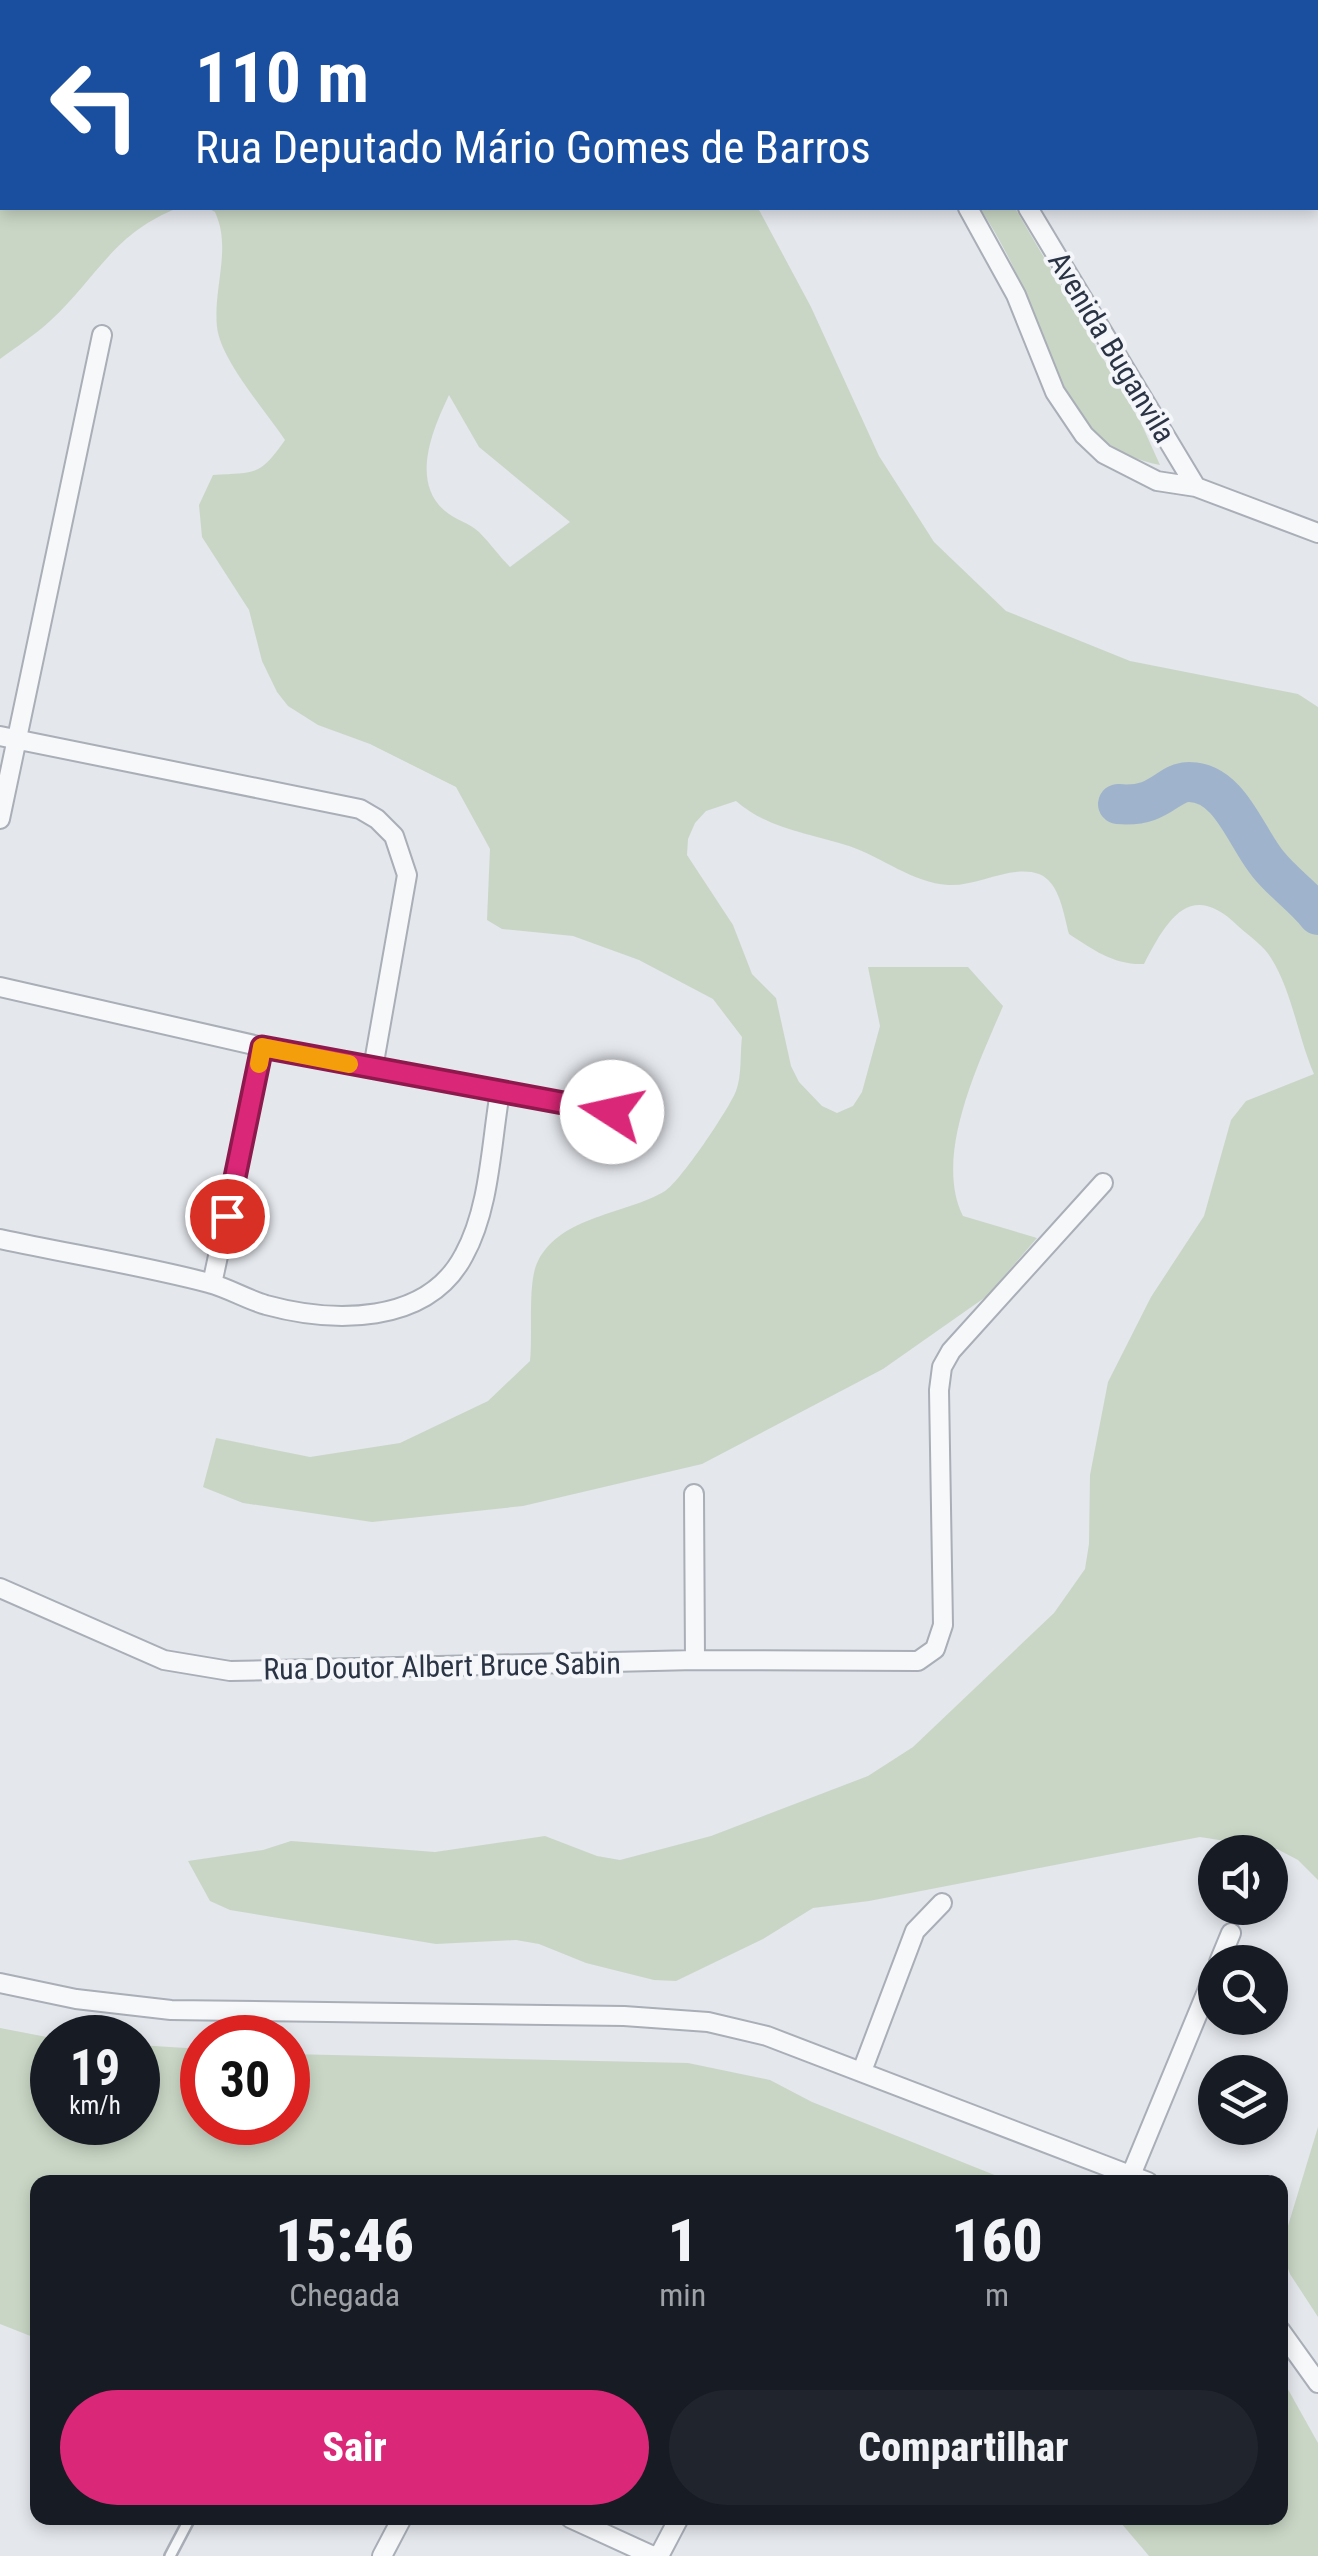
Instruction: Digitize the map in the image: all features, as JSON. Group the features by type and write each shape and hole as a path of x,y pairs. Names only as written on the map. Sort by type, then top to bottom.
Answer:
{"street":[{"name":"Avenida Buganvila","path":"969,210 1016,296 1044,373 1084,435 1126,468 1157,480 1196,488 1310,530"},
{"name":"Avenida Buganvila","path":"1029,210 1196,488"},
{"path":"0,819 9,738 102,334"},
{"path":"1310,530 1318,516"},
{"path":"9,738 360,809 378,819 394,836 407,875 373,1068"},
{"path":"0,987 262,1047 650,1119"},
{"path":"212,1284 262,1047"},
{"path":"0,1239 212,1284 262,1304 299,1312 372,1314 406,1308 439,1285 464,1256 482,1201 500,1092"},
{"name":"Rua Doutor Albert Bruce Sabin","path":"0,1588 148,1654 230,1671 695,1660 900,1663 927,1656 941,1637 944,1624 939,1390 942,1367 952,1351 1103,1183"},
{"path":"694,1494 695,1660"},
{"path":"862,2071 915,1931 942,1904"},
{"path":"1226,1945 1231,1933"},
{"path":"0,1983 76,2000 171,2010 624,2016 708,2022 767,2036 1132,2175"},
{"path":"1141,2175 1198,2019"},
{"path":"1288,2341 1318,2383"},
{"path":"382,2556 398,2525"},
{"path":"586,2525 656,2556 675,2525"}],"lane":[{"path":"170,2556 186,2525"}],"green space":[{"path":"0,210 174,210 121,243 50,321 0,359"},
{"path":"212,210 759,210 811,307 879,456 934,542 1006,611 1130,661 1298,694 1318,707 1318,1880 1288,1855 1288,1835 1198,1835 869,1901 813,1908 763,1939 676,1981 654,1980 586,1963 539,1944 516,1940 436,1944 230,1910 210,1901 188,1861 263,1850 291,1841 435,1852 545,1836 597,1856 620,1860 711,1836 868,1776 913,1747 1054,1613 1085,1569 1090,1475 1108,1382 1151,1297 1204,1216 1231,1120 1246,1101 1314,1074 1271,958 1221,912 1206,906 1182,911 1171,920 1144,964 1123,962 1069,934 1052,884 1039,874 1017,872 959,885 935,883 849,846 775,824 736,801 706,811 688,839 687,855 733,925 752,974 776,998 791,1066 799,1082 822,1106 837,1113 853,1106 862,1092 880,1026 868,967 968,967 1003,1006 963,1110 953,1166 955,1192 963,1216 1037,1238 987,1296 883,1369 702,1464 523,1506 372,1522 243,1503 203,1487 216,1438 310,1457 400,1443 488,1401 530,1361 531,1294 538,1261 562,1234 649,1199 672,1185 704,1144 736,1091 742,1037 713,999 639,960 573,936 502,929 487,920 490,849 456,787 370,744 318,725 288,706 277,692 262,661 249,610 202,537 199,505 213,475 262,467 285,440 235,370 220,340 216,312 222,240","holes":["449,395 479,447 570,522 510,567 479,532 445,511 434,499 429,485 431,439"]},
{"path":"981,210 1016,210 1141,423 1160,465 1130,456 1086,423 1058,376 1027,297"},
{"path":"0,2028 30,2034 30,2145 160,2145 160,2046 180,2048 180,2145 310,2145 310,2054 688,2063 770,2080 812,2102 994,2175 30,2175 30,2335 0,2324"},
{"path":"1318,2127 1318,2317 1288,2268 1288,2226"},
{"path":"1288,2389 1318,2443 1318,2556 1149,2556 1123,2525 1288,2525"}],"waterway":[{"path":"1118,804 1154,799 1181,783 1203,784 1216,791 1236,813 1268,864 1318,915"}],"slow traffic":[{"path":"259,1064 262,1047 349,1064"}],"route":[{"path":"227,1216 262,1047 612,1112"}]}
